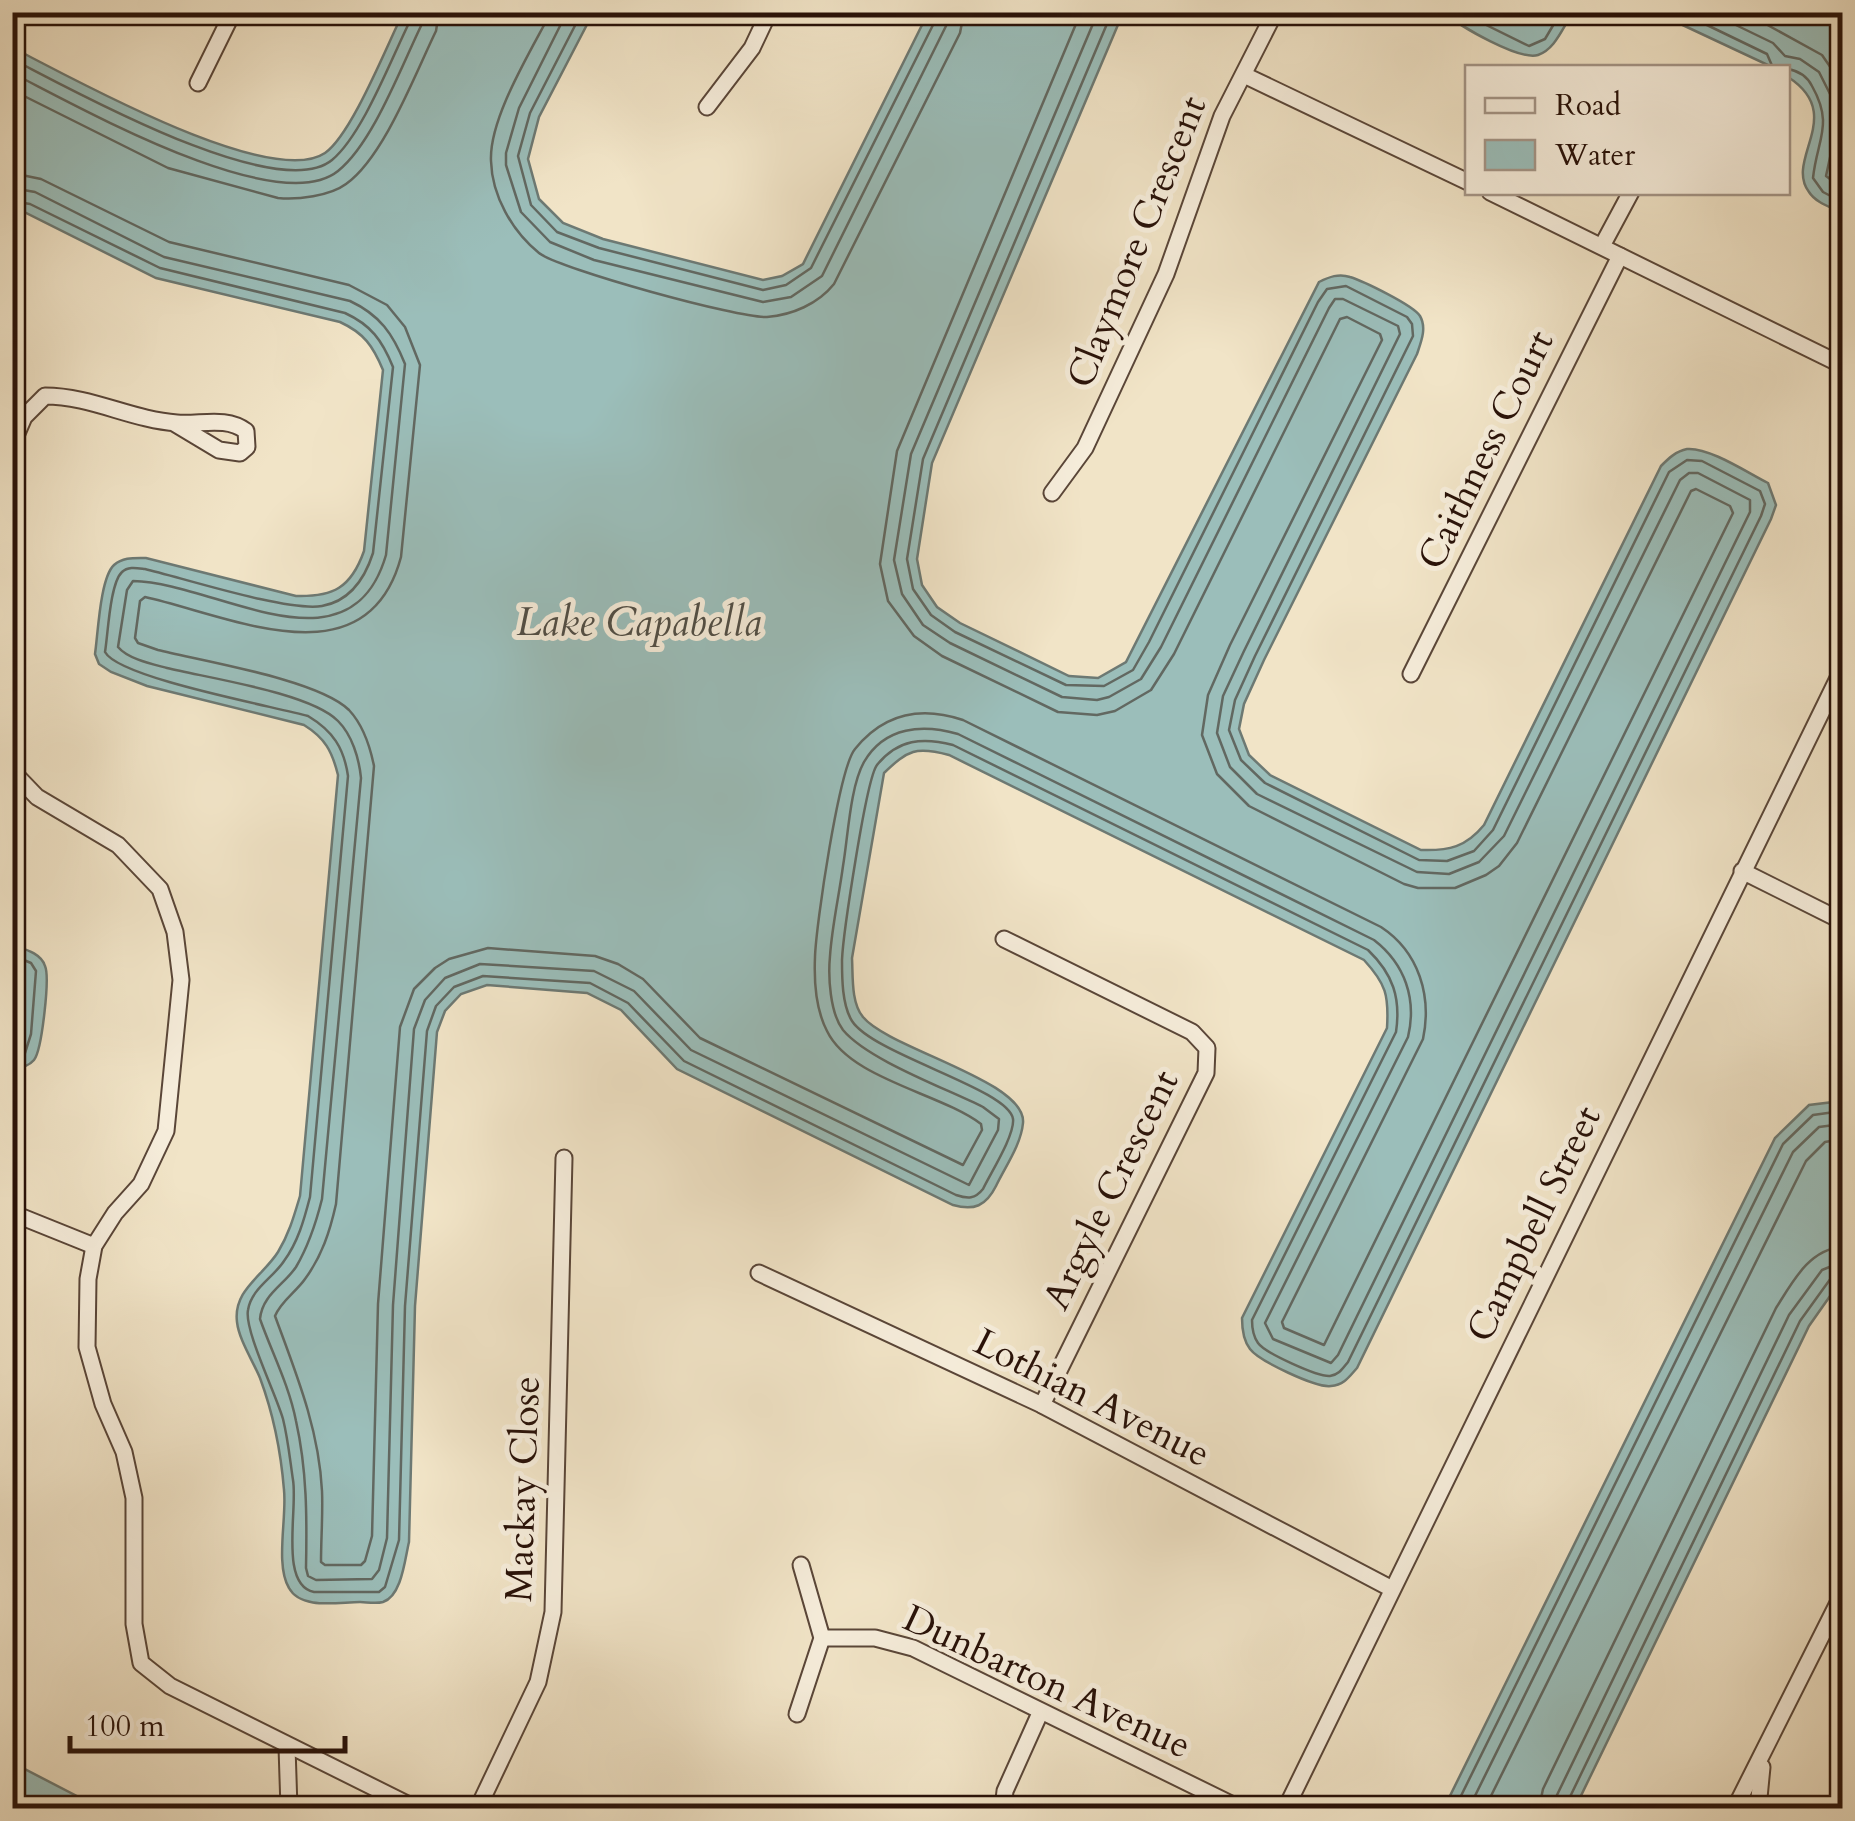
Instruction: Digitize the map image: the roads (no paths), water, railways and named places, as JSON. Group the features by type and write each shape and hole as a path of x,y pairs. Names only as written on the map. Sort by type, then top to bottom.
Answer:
{"street":[{"path":"708,107 752,48 770,12"},
{"name":"Claymore Crescent","path":"1052,493 1085,448 1158,292 1222,116 1275,12"},
{"path":"198,83 227,14"},
{"path":"1244,74 1465,181"},
{"path":"1496,195 1842,365"},
{"path":"1602,246 1630,195"},
{"name":"Caithness Court","path":"1411,674 1620,256"},
{"path":"12,445 24,417 45,396 70,396 174,424"},
{"name":"Campbell Street","path":"1286,1808 1842,670"},
{"path":"12,772 37,797 118,845 160,889 175,932 181,980 166,1131 141,1184 115,1212 94,1246 88,1279 87,1347 103,1404 124,1452 134,1498 134,1624 141,1663 170,1686 415,1808"},
{"path":"1742,872 1842,921"},
{"name":"Argyle Crescent","path":"1004,939 1192,1032 1206,1048 1206,1073 1042,1406"},
{"name":"Mackay Close","path":"478,1808 538,1682 553,1612 564,1158"},
{"path":"12,1213 94,1246"},
{"name":"Lothian Avenue","path":"760,1272 1042,1406 1392,1589"},
{"path":"796,1714 822,1638 801,1565"},
{"path":"1735,1808 1842,1594"},
{"name":"Dunbarton Avenue","path":"822,1638 875,1638 912,1648 1240,1808"},
{"path":"1002,1808 1005,1791 1040,1713"},
{"path":"1758,1808 1768,1744"},
{"path":"288,1746 288,1808"}],"water":[{"name":"Lake Capabella","path":"403,13 593,13 539,117 528,159 539,199 563,223 603,239 763,280 782,276 803,264 928,13 1123,13 932,463 917,559 922,585 937,607 960,623 1069,676 1098,678 1126,662 1319,282 1346,276 1387,294 1420,316 1423,330 1419,349 1264,660 1244,704 1239,729 1249,755 1270,775 1421,850 1456,846 1484,825 1661,466 1679,452 1696,449 1768,483 1776,505 1771,519 1357,1368 1343,1382 1331,1386 1313,1383 1264,1360 1248,1346 1242,1318 1387,1028 1385,991 1377,976 1364,960 949,755 913,752 884,773 852,958 855,997 863,1017 878,1029 981,1079 1018,1108 1023,1123 1019,1139 992,1193 979,1205 953,1205 677,1069 621,1010 587,993 487,985 461,994 445,1011 437,1032 415,1306 409,1542 402,1576 395,1592 380,1603 311,1602 289,1588 283,1567 285,1501 279,1448 265,1391 238,1329 237,1311 244,1292 282,1245 300,1196 338,775 327,746 304,725 147,686 111,672 99,664 95,654 109,572 125,559 146,558 296,596 320,595 347,582 364,551 383,370 367,341 340,322 156,278 13,210 13,48 169,125 261,156 298,160 325,153 346,128"},
{"path":"1445,13 1573,13 1550,48 1529,55 1490,41"},
{"path":"1657,13 1842,13 1842,213 1816,199 1803,179 1814,121 1813,106 1805,91 1790,79 1790,65 1768,65"},
{"path":"13,945 40,958 47,984 37,1054 30,1064 13,1068"},
{"path":"1842,1101 1842,1279 1809,1326 1575,1808 1444,1808 1775,1138 1809,1105"},
{"path":"13,1763 100,1808 13,1808"}]}
